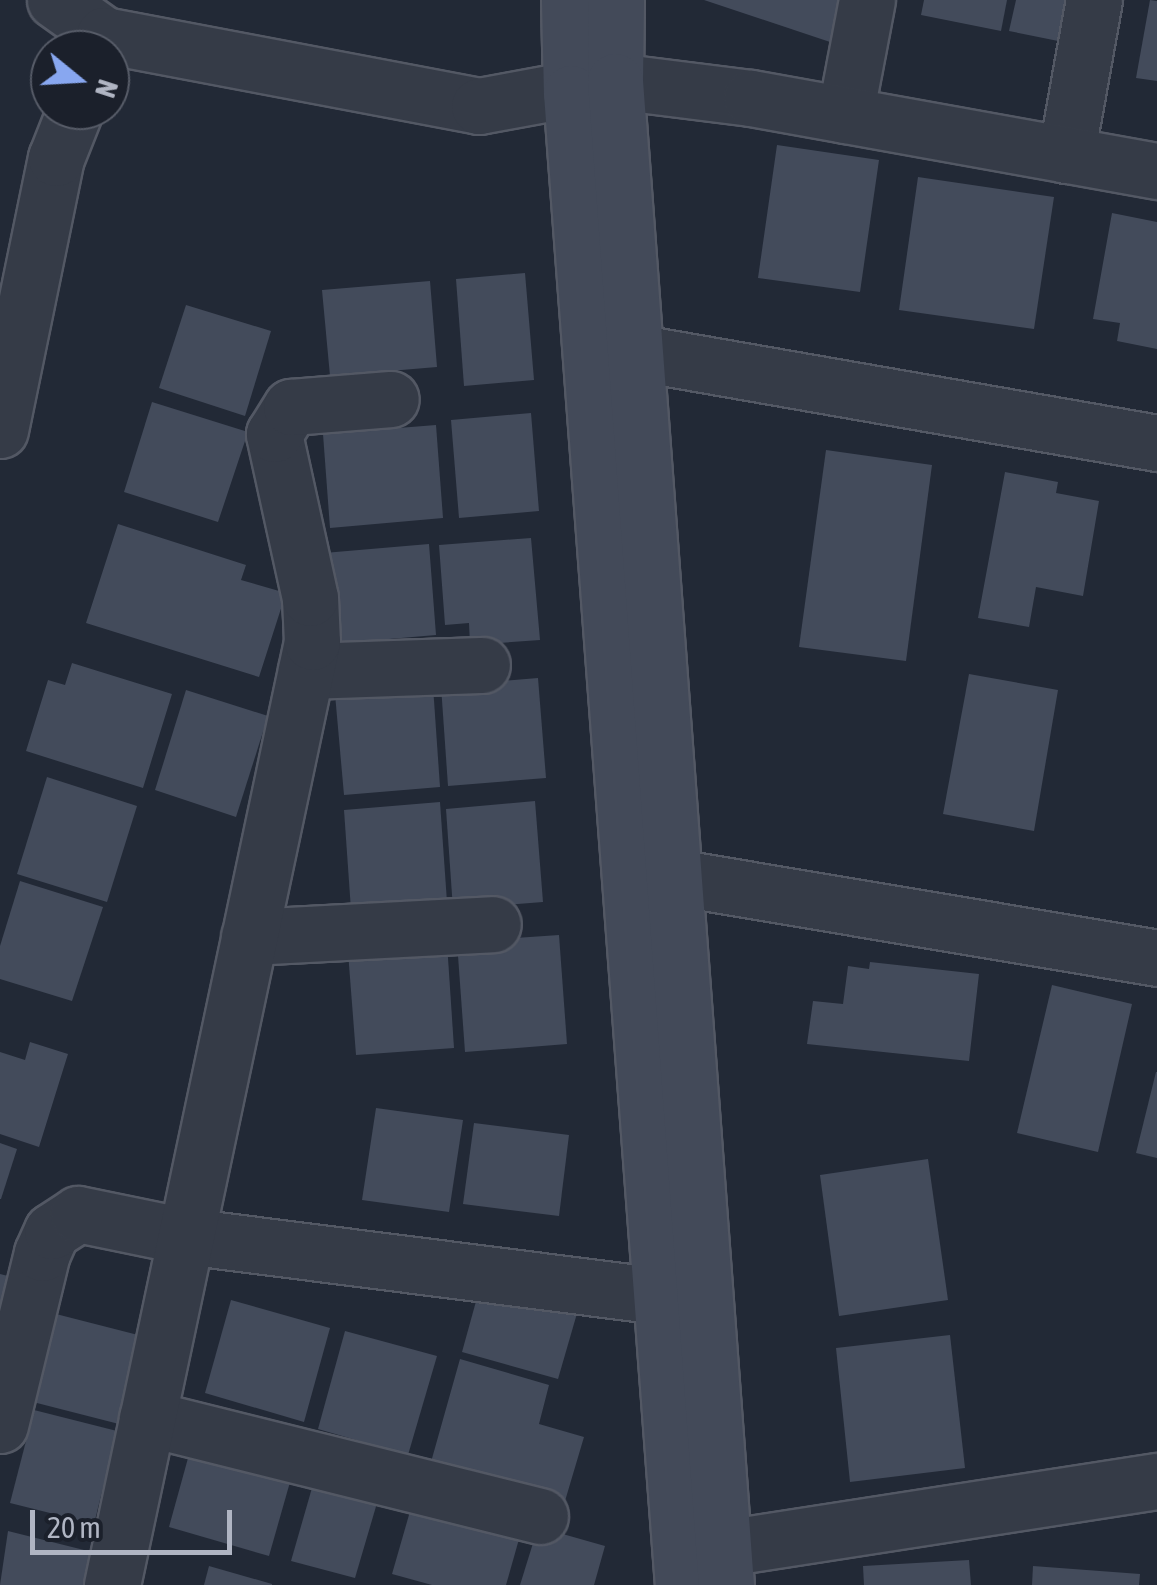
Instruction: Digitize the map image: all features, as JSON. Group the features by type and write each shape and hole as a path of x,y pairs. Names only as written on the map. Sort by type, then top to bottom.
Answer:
{"main road":[{"path":"569,0 593,87 634,352 725,1566"},
{"path":"616,0 593,87 661,1296 683,1585"}],"street":[{"path":"55,0 88,30"},
{"path":"845,115 867,0"},
{"path":"1066,155 1094,0"},
{"path":"130,47 479,106 593,87 845,115 1157,171"},
{"path":"0,430 56,158 67,130"},
{"path":"634,352 1157,443"},
{"path":"112,1585 306,671 310,598 274,434 280,415 292,406 391,400"},
{"path":"306,671 482,664"},
{"path":"674,877 1157,958"},
{"path":"249,937 493,924"},
{"path":"0,1425 52,1231 78,1214 185,1236 661,1296"},
{"path":"147,1418 540,1516"},
{"path":"725,1566 1157,1481"}],"building":[{"path":"704,0 859,0 845,47"},
{"path":"924,0 1007,0 1001,31 921,15"},
{"path":"1016,0 1088,0 1078,45 1009,31"},
{"path":"1150,0 1157,1 1157,81 1136,78"},
{"path":"777,145 879,160 860,292 758,278"},
{"path":"918,177 1054,197 1034,329 899,310"},
{"path":"1112,213 1157,222 1157,349 1117,341 1120,323 1093,319"},
{"path":"525,273 534,380 464,386 456,279"},
{"path":"430,281 437,367 330,376 322,290"},
{"path":"186,305 271,331 245,416 159,388"},
{"path":"152,402 248,432 218,522 124,492"},
{"path":"531,413 539,511 459,518 451,420"},
{"path":"436,425 443,518 330,528 323,434"},
{"path":"826,450 932,465 906,661 799,647"},
{"path":"1005,472 1058,482 1056,493 1099,501 1083,596 1036,587 1029,627 978,618"},
{"path":"118,524 246,565 241,580 286,593 259,677 86,623"},
{"path":"531,538 540,640 470,645 469,623 445,625 439,545"},
{"path":"429,544 436,635 331,644 324,553"},
{"path":"72,663 172,694 143,788 26,751 48,680 65,685"},
{"path":"969,674 1058,690 1034,831 943,814"},
{"path":"538,678 546,778 448,786 441,686"},
{"path":"433,686 440,787 344,795 335,694"},
{"path":"186,690 268,716 236,817 155,790"},
{"path":"47,777 137,806 107,902 17,874"},
{"path":"535,801 543,902 453,909 446,809"},
{"path":"440,802 447,902 351,910 344,810"},
{"path":"20,881 103,907 72,1001 0,979 0,946"},
{"path":"559,935 567,1044 465,1052 457,942"},
{"path":"447,943 454,1048 356,1055 348,952"},
{"path":"870,962 979,974 969,1061 807,1044 813,1001 843,1004 848,966 869,969"},
{"path":"1052,985 1132,1004 1098,1152 1017,1133"},
{"path":"30,1042 68,1054 39,1147 0,1134 0,1052 25,1060"},
{"path":"1157,1072 1157,1158 1136,1153"},
{"path":"376,1108 463,1120 449,1212 362,1200"},
{"path":"474,1123 569,1135 559,1216 463,1204"},
{"path":"0,1143 17,1149 1,1199 0,1199"},
{"path":"928,1159 948,1300 839,1316 820,1175"},
{"path":"0,1274 12,1277 0,1320"},
{"path":"483,1276 580,1303 558,1379 462,1352"},
{"path":"231,1300 330,1328 304,1422 205,1393"},
{"path":"56,1314 142,1336 119,1424 33,1402"},
{"path":"345,1331 437,1356 408,1455 318,1429"},
{"path":"950,1335 965,1468 850,1482 836,1348"},
{"path":"460,1359 549,1385 539,1424 584,1437 565,1501 431,1462"},
{"path":"34,1410 117,1431 94,1524 10,1503"},
{"path":"193,1440 294,1468 269,1556 169,1527"},
{"path":"318,1467 382,1486 355,1578 291,1561"},
{"path":"415,1494 523,1525 506,1585 432,1585 392,1574"},
{"path":"538,1527 605,1546 594,1585 520,1585"},
{"path":"8,1531 104,1555 96,1585 0,1585"},
{"path":"969,1560 971,1585 864,1585 863,1566"},
{"path":"209,1566 272,1584 272,1585 204,1585"},
{"path":"1033,1566 1140,1574 1139,1585 1032,1585"}]}
